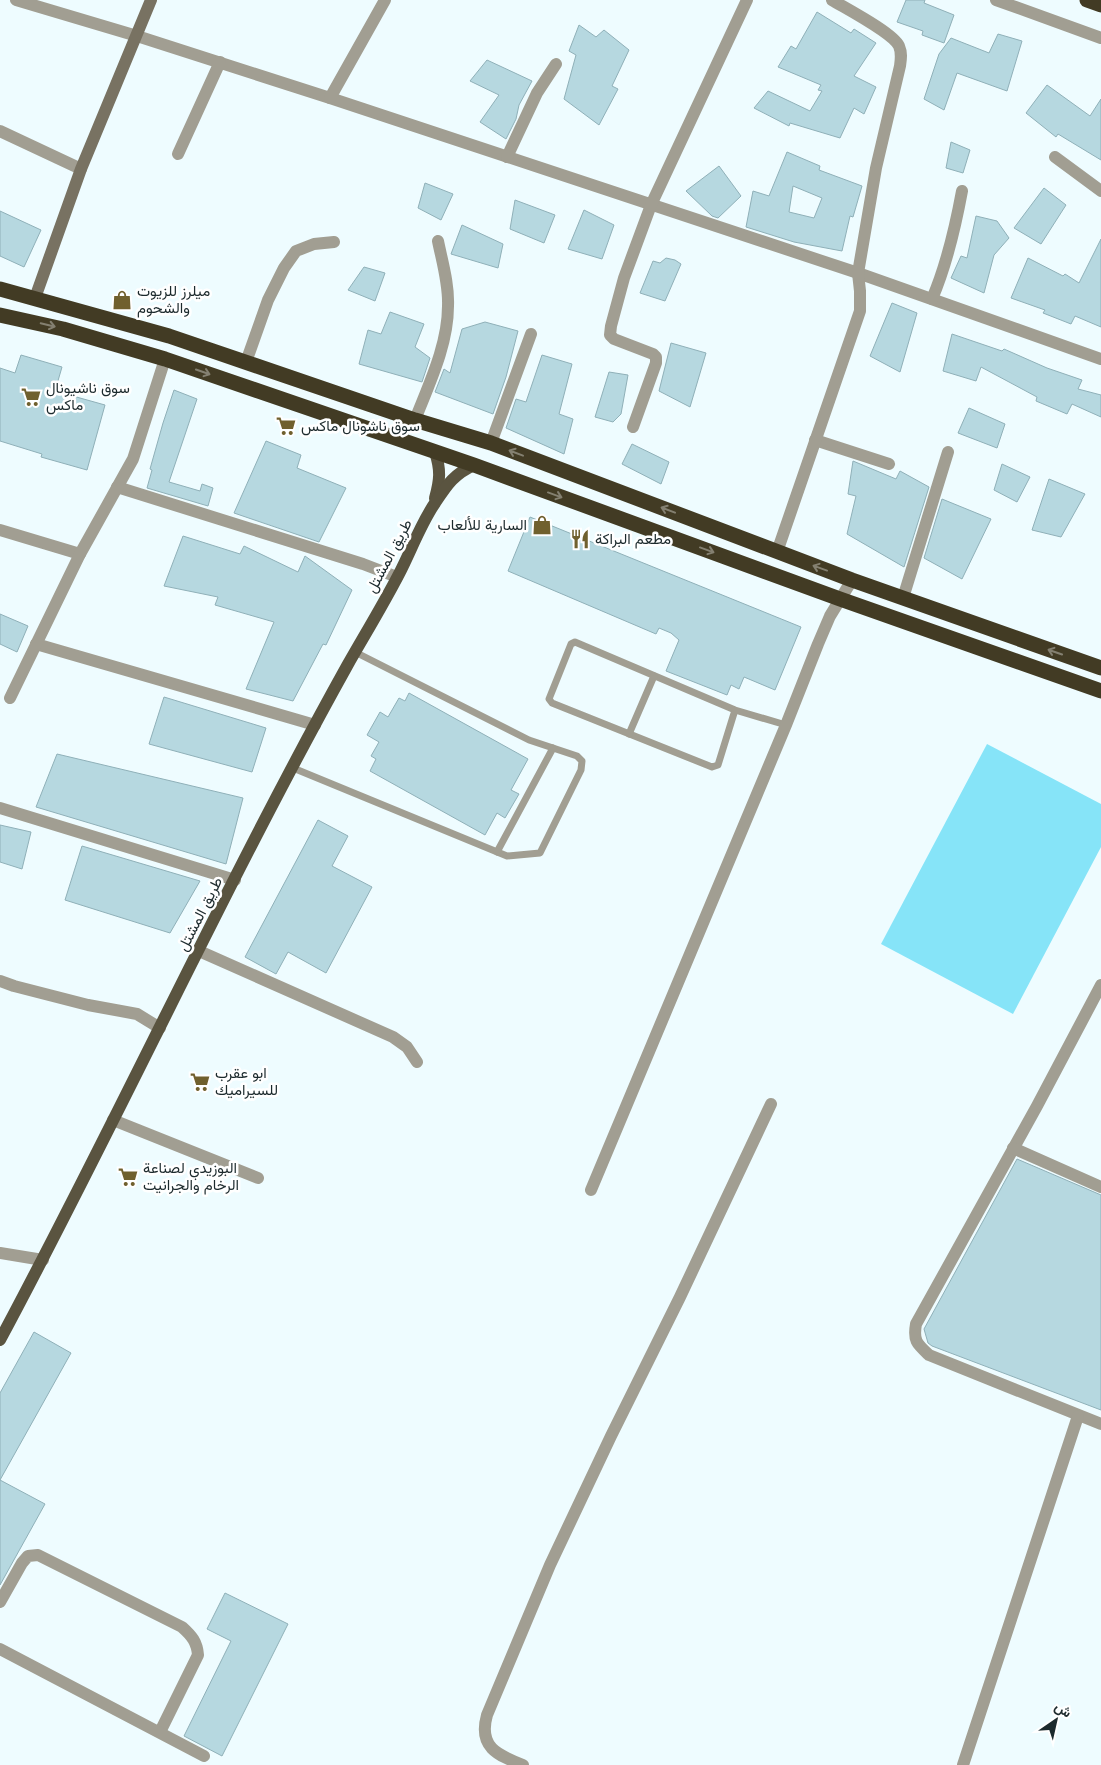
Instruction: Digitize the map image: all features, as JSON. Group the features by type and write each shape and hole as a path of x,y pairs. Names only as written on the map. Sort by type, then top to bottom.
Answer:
{"highway":[{"path":"1088,0 1101,5"},
{"path":"0,289 169,336 415,420 491,443 852,580 1100,666"},
{"path":"0,315 63,329 165,359 474,465 840,599 1101,691"}],"main road":[{"name":"طريق المشتل","path":"433,505 440,477 439,463 435,452"},
{"name":"طريق المشتل","path":"0,1340 43,1260 315,725 397,577 433,505 452,479 461,471 474,465"}],"street":[{"path":"16,0 220,62 858,272 1101,359"},
{"path":"35,298 81,169 152,0"},
{"path":"330,98 385,0"},
{"path":"632,427 656,363 656,357 653,354 614,339 610,335 624,278 651,204 747,0"},
{"path":"777,552 860,311 858,272 876,168 900,66 900,47 892,37 832,0"},
{"path":"996,0 1101,38"},
{"path":"178,154 220,62"},
{"path":"507,157 537,93 556,64"},
{"path":"0,131 81,169"},
{"path":"1054,157 1101,191"},
{"path":"932,299 943,274 954,236 962,191"},
{"path":"415,420 446,330 448,305 438,241"},
{"path":"246,362 268,300 284,268 296,250 314,244 334,242"},
{"path":"491,443 531,334"},
{"path":"10,698 80,554 133,459 165,359"},
{"path":"815,440 889,464"},
{"path":"903,598 948,452"},
{"path":"118,487 363,564 397,577"},
{"path":"0,530 80,554"},
{"path":"591,1190 786,725 818,644 830,616 852,580"},
{"path":"36,644 315,725"},
{"path":"0,808 235,880"},
{"path":"199,951 393,1037 407,1047 416,1062"},
{"path":"0,981 88,1004 137,1014 160,1028"},
{"path":"1101,985 916,1324 914,1335 918,1346 929,1355 1101,1424"},
{"path":"524,1765 495,1751 485,1740 483,1728 487,1715 550,1565 770,1104"},
{"path":"113,1120 258,1178"},
{"path":"1013,1148 1101,1187"},
{"path":"0,1253 43,1260"},
{"path":"963,1765 1078,1416"},
{"path":"0,1602 22,1563 28,1556 38,1555 182,1627 192,1636 198,1646 198,1655 160,1732"},
{"path":"0,1649 204,1756"}],"lane":[{"path":"735,710 718,764 712,768 552,704 549,699 571,644 575,642 735,710 786,725"},
{"path":"293,768 507,856 540,853 581,770 582,762 577,756 529,740 355,652"},
{"path":"629,734 654,676"},
{"path":"497,852 553,748"}],"shaded area":[{"path":"987,744 1101,804 1101,847 1013,1014 881,944"}],"building":[{"path":"906,0 925,0 924,3 954,15 944,43 922,35 923,31 897,22"},
{"path":"817,12 851,33 854,29 876,43 854,76 876,87 864,114 854,108 840,138 790,123 789,126 754,108 768,91 810,111 822,91 818,90 821,85 778,67 791,46 796,49"},
{"path":"579,25 596,37 604,30 629,50 612,86 618,89 599,125 564,99 576,55 569,51"},
{"path":"998,34 1022,41 1007,91 957,73 944,110 924,99 939,54 951,38 989,53"},
{"path":"487,60 532,81 519,105 516,119 506,139 480,122 499,95 470,81"},
{"path":"1047,85 1090,116 1101,99 1101,160 1058,134 1056,137 1026,113"},
{"path":"951,142 970,150 963,173 946,168"},
{"path":"787,152 820,166 819,170 862,186 853,217 850,216 842,251 794,242 746,227 753,191 769,196","holes":["793,186 822,198 814,218 789,212"]},
{"path":"719,166 741,196 718,218 712,216 686,191"},
{"path":"425,183 453,194 441,220 418,208"},
{"path":"1044,188 1066,205 1041,244 1014,228"},
{"path":"515,200 555,215 544,243 510,229"},
{"path":"584,210 614,225 602,259 568,249"},
{"path":"0,211 41,230 24,267 0,256"},
{"path":"976,216 997,221 1009,238 994,255 984,293 951,278 961,256 967,258"},
{"path":"462,225 503,244 498,268 451,254"},
{"path":"1101,239 1101,327 1075,316 1071,324 1043,313 1045,310 1011,298 1028,258 1063,276 1065,274 1079,283"},
{"path":"666,258 681,264 665,301 640,293 653,261 660,263"},
{"path":"364,267 385,273 375,301 348,290"},
{"path":"892,303 917,313 900,372 870,356"},
{"path":"390,312 424,324 415,347 430,358 422,382 359,364 368,330 381,334"},
{"path":"485,322 518,331 506,377 493,414 435,392 444,369 450,373 462,329"},
{"path":"952,334 1002,351 1004,349 1047,368 1082,380 1078,389 1101,395 1101,417 1072,404 1067,414 1036,401 1037,397 981,367 976,381 943,371"},
{"path":"671,343 706,353 690,407 659,391"},
{"path":"21,355 62,367 55,391 105,405 87,470 41,457 42,454 0,441 0,368 15,373"},
{"path":"542,355 572,364 559,414 573,419 564,454 506,428 516,399 526,402"},
{"path":"609,372 628,375 621,414 613,422 595,417"},
{"path":"174,390 197,399 169,482 200,491 202,484 213,488 208,506 147,488 152,470 150,469"},
{"path":"969,408 1005,424 997,448 958,433"},
{"path":"266,441 301,455 297,468 346,488 319,542 234,513"},
{"path":"632,444 669,462 661,484 622,464"},
{"path":"853,461 896,479 900,471 929,487 904,567 847,534 856,496 848,494"},
{"path":"1002,464 1030,477 1017,502 994,490"},
{"path":"1049,479 1085,494 1061,537 1032,530"},
{"path":"942,499 991,519 962,579 924,558"},
{"path":"530,517 801,627 775,690 744,677 739,689 731,685 727,695 666,671 679,640 671,633 659,628 656,634 508,571"},
{"path":"183,536 240,554 244,546 298,572 305,556 352,590 326,645 323,644 293,701 246,689 274,622 215,605 218,597 164,586"},
{"path":"0,614 28,626 17,652 0,644"},
{"path":"409,693 528,759 511,790 519,794 505,818 497,813 485,835 370,771 376,759 371,756 379,742 367,735 380,712 388,717 399,698 405,701"},
{"path":"164,697 266,728 252,772 149,744"},
{"path":"57,754 243,798 226,864 36,807"},
{"path":"318,820 348,836 332,866 372,887 326,973 288,952 276,974 245,957"},
{"path":"0,825 31,832 22,869 0,862"},
{"path":"82,846 200,881 170,933 65,900"},
{"path":"1017,1159 1101,1195 1101,1410 928,1343 924,1329"},
{"path":"34,1332 71,1353 0,1480 0,1393"},
{"path":"0,1480 45,1504 0,1585"},
{"path":"225,1593 288,1624 222,1756 184,1736 231,1641 207,1629"}],"place":[{"name":"ميلرز للزيوت والشحوم","path":"122,300"},
{"name":"سوق ناشيونال ماكس","path":"31,397"},
{"name":"سوق ناشونال ماكس","path":"286,426"},
{"name":"السارية للألعاب","path":"542,525"},
{"name":"مطعم البراكة","path":"580,539"},
{"name":"ابو عقرب للسيراميك","path":"200,1082"},
{"name":"البوزيدي لصناعة الرخام والجرانيت","path":"128,1177"}]}
